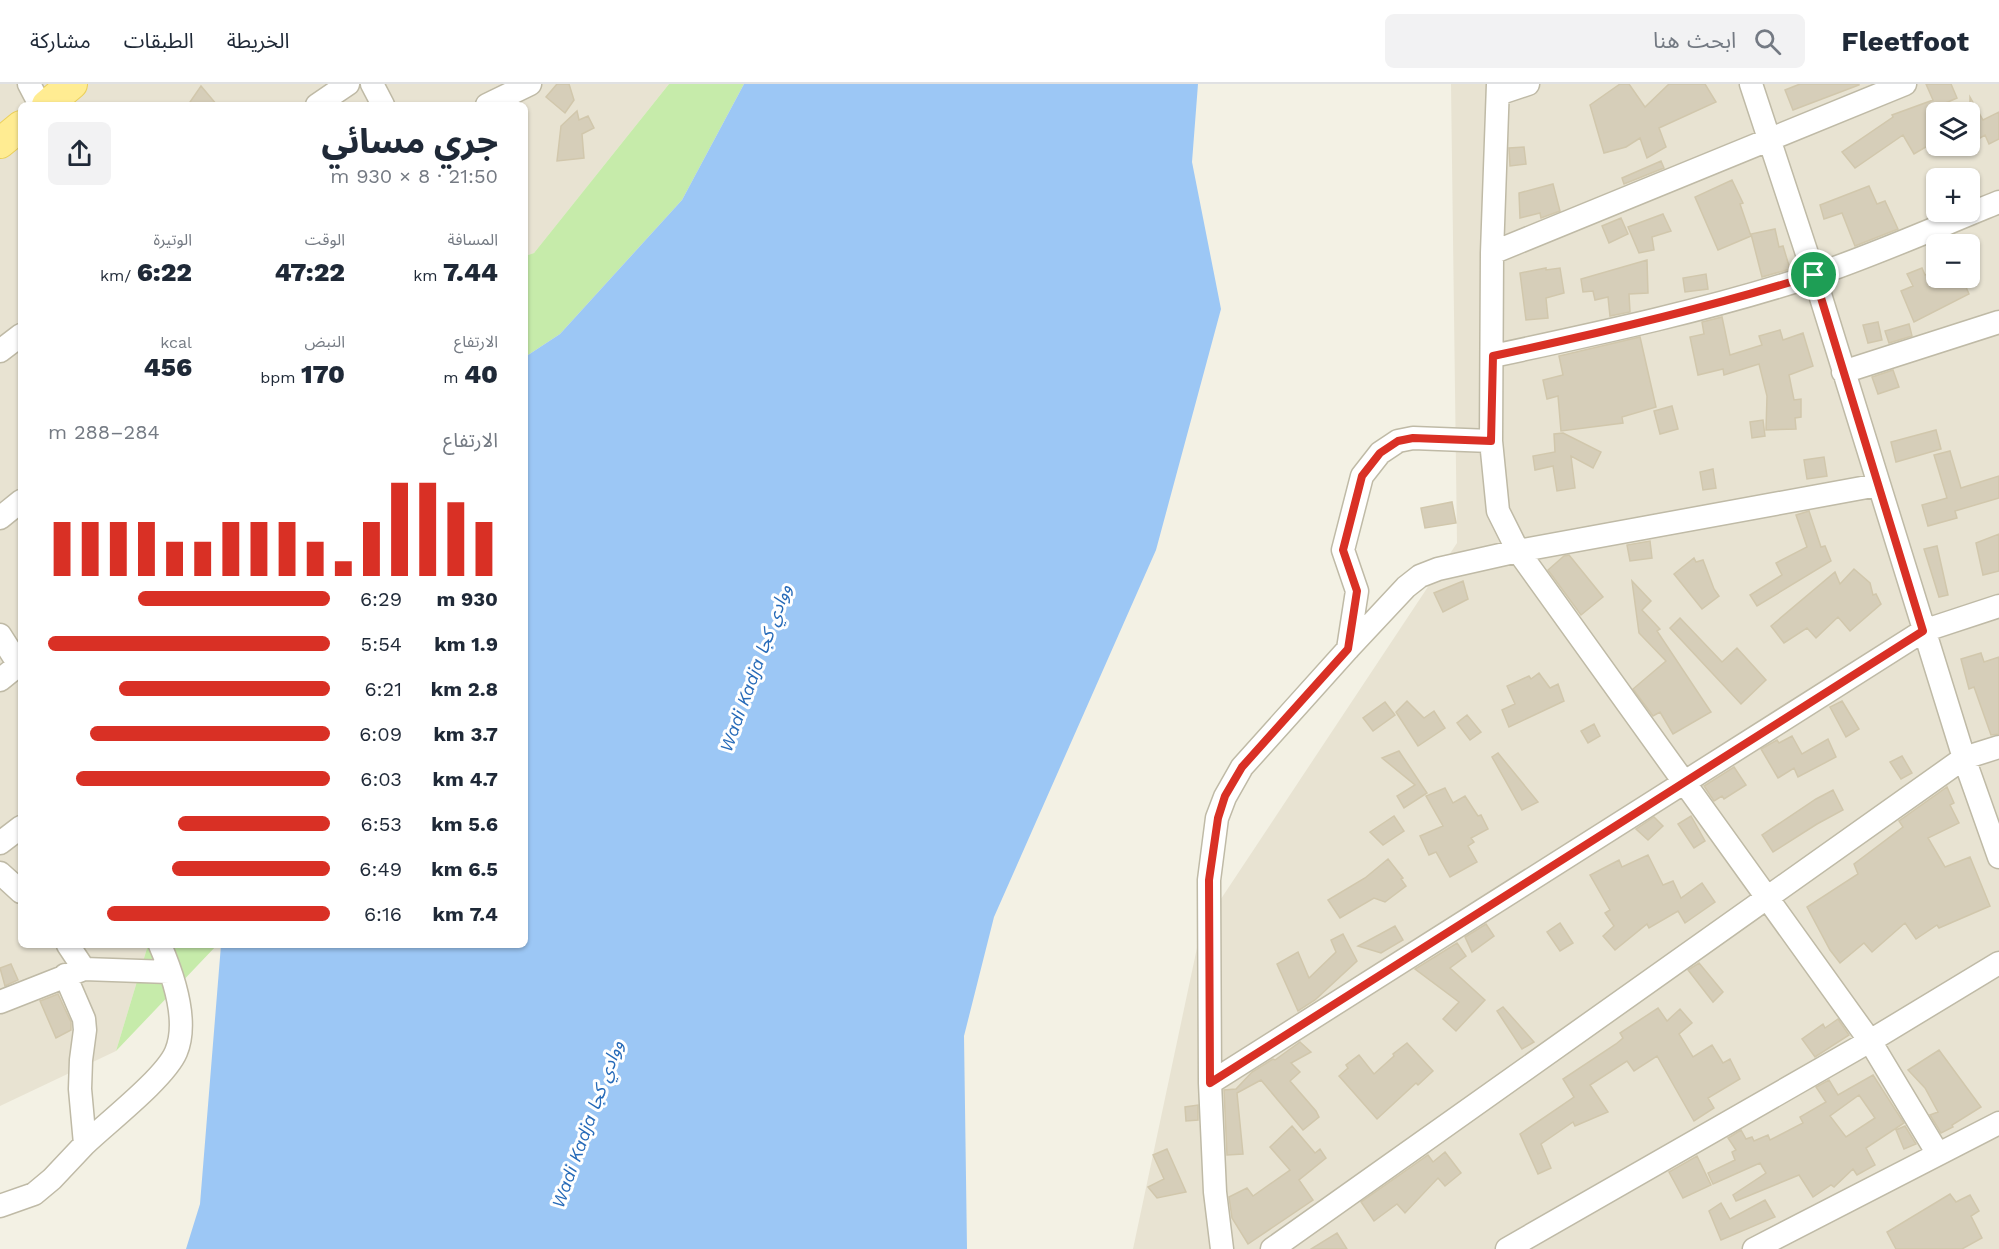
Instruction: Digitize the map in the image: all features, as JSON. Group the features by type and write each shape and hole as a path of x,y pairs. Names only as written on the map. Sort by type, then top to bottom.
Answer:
{"main road":[{"path":"50,102 72,84"},
{"path":"0,143 18,128"}],"street":[{"path":"29,84 38,102"},
{"path":"321,102 348,84"},
{"path":"372,84 381,102"},
{"path":"493,102 530,84"},
{"path":"1528,84 1498,89 1492,253 1491,441 1498,511 1518,551 1870,1041 1938,1154"},
{"path":"1751,84 1814,275 1923,631 1999,857"},
{"path":"1492,253 1905,84"},
{"path":"1493,356 1727,302 1814,275 1999,202"},
{"path":"1843,372 1999,322"},
{"path":"0,351 18,337"},
{"path":"1348,649 1357,591 1343,550 1362,476 1380,453 1398,441 1413,438 1491,441"},
{"path":"1222,1249 1215,1192 1210,1083 1209,880 1218,818 1225,796 1242,767 1348,649 1406,587 1420,576 1438,569 1518,551 1878,485"},
{"path":"0,518 18,503"},
{"path":"1210,1083 1923,631 1999,606"},
{"path":"0,635 18,663"},
{"path":"0,680 18,667"},
{"path":"1272,1249 1964,758 1999,747"},
{"path":"0,843 18,829"},
{"path":"0,873 18,889"},
{"path":"69,948 86,1030 81,1060 80,1089 85,1144"},
{"path":"0,1206 34,1194 166,1069 176,1052 181,1032 180,1007 161,948"},
{"path":"1507,1249 1870,1041 1999,963"},
{"path":"0,1002 74,972 169,972"},
{"path":"1754,1249 1999,1123"}],"shaded area":[{"path":"0,84 669,84 534,253 528,255 528,102 18,102 18,948 147,948 116,1051 0,1106"},
{"path":"1451,84 1999,84 1999,1249 1133,1249 1201,929 1457,543"}],"green space":[{"path":"669,84 744,84 682,200 560,334 528,355 528,255 534,253"},
{"path":"147,948 214,948 116,1051"}],"water":[{"name":"Wadi Kadja ووادي كجا","path":"744,84 1198,84 1192,162 1221,309 1156,550 994,917 964,1036 967,1249 186,1249 200,1204 221,948 528,948 528,355 560,334 682,200"}],"building":[{"path":"557,84 569,84 574,100 565,113 546,97"},
{"path":"1620,84 1629,84 1645,107 1669,84 1705,84 1716,102 1659,128 1666,147 1647,158 1640,138 1626,147 1604,153 1590,105"},
{"path":"1800,84 1859,85 1793,110 1785,90"},
{"path":"1926,84 1951,84 1957,98 1948,102 1928,102 1933,100"},
{"path":"201,86 214,102 190,102"},
{"path":"1926,103 1926,147 1914,154 1903,135 1855,168 1842,152 1893,117 1892,115"},
{"path":"577,111 579,120 588,116 594,128 582,134 584,158 557,161 561,126"},
{"path":"1999,112 1999,139 1989,144 1985,135 1980,138 1980,115 1983,120"},
{"path":"1524,147 1526,164 1510,166 1509,148"},
{"path":"1661,161 1664,168 1624,184 1622,178"},
{"path":"1732,180 1743,203 1740,204 1751,236 1718,250 1695,197"},
{"path":"1553,184 1560,211 1541,218 1540,213 1520,218 1519,193"},
{"path":"1869,186 1877,204 1885,201 1898,229 1855,246 1842,213 1824,219 1820,205"},
{"path":"1663,214 1671,231 1652,237 1654,250 1639,253 1628,227"},
{"path":"1621,218 1628,234 1609,243 1602,226"},
{"path":"1775,229 1779,247 1783,246 1790,269 1762,277 1751,234"},
{"path":"1647,260 1648,293 1629,294 1630,312 1610,316 1608,297 1595,300 1593,291 1583,292 1581,279"},
{"path":"1546,268 1546,270 1560,268 1564,293 1546,298 1548,318 1526,320 1520,273"},
{"path":"1922,268 1926,275 1926,288 1966,288 1969,294 1914,322 1901,291 1913,286 1907,274"},
{"path":"1706,274 1708,289 1685,292 1683,278"},
{"path":"1722,317 1730,355 1762,345 1759,336 1780,330 1783,340 1803,333 1813,366 1789,375 1794,400 1801,399 1801,417 1795,418 1796,429 1766,430 1767,396 1759,364 1724,375 1723,369 1698,375 1690,337 1704,334 1702,322"},
{"path":"1878,322 1882,340 1868,343 1863,325"},
{"path":"1909,324 1912,336 1889,343 1885,331"},
{"path":"1640,337 1656,407 1622,417 1623,423 1561,431 1558,396 1547,399 1543,380 1563,375 1559,356"},
{"path":"1893,370 1899,387 1878,394 1872,377"},
{"path":"1672,406 1678,429 1660,434 1654,411"},
{"path":"1763,420 1765,436 1752,438 1750,422"},
{"path":"1936,430 1941,449 1896,462 1891,442"},
{"path":"1563,433 1601,452 1593,468 1571,456 1575,488 1557,491 1553,466 1535,470 1533,456 1555,452 1554,434"},
{"path":"1950,451 1961,488 1999,476 1999,498 1955,511 1957,518 1928,526 1922,505 1947,498 1934,455"},
{"path":"1824,457 1827,476 1807,479 1804,460"},
{"path":"1713,469 1716,488 1703,490 1700,472"},
{"path":"1452,502 1456,523 1425,528 1421,508"},
{"path":"1809,511 1821,547 1825,546 1831,561 1757,606 1750,595 1782,575 1776,563 1807,547 1796,515"},
{"path":"1999,534 1999,571 1983,575 1976,543"},
{"path":"1650,541 1652,558 1630,561 1627,545"},
{"path":"1937,546 1948,595 1939,597 1924,549"},
{"path":"1569,555 1603,597 1581,615 1548,570 1564,556"},
{"path":"1694,558 1696,562 1703,560 1719,596 1702,609 1674,574"},
{"path":"1854,569 1870,583 1873,595 1876,594 1881,604 1850,631 1838,617 1816,638 1807,628 1784,643 1771,626 1835,572 1840,584"},
{"path":"1463,581 1468,599 1443,612 1434,593"},
{"path":"1632,581 1651,601 1642,610 1660,629 1657,631 1711,712 1673,734 1660,712 1653,716 1633,689 1666,661 1639,633"},
{"path":"1680,618 1722,662 1737,648 1766,680 1741,704 1670,628"},
{"path":"1981,653 1984,662 1999,657 1999,734 1991,735 1974,687 1969,689 1961,659"},
{"path":"1539,673 1550,688 1558,684 1564,701 1509,727 1502,710 1515,704 1507,686 1529,676 1531,679"},
{"path":"1407,701 1424,718 1434,711 1445,728 1418,746 1396,712"},
{"path":"1842,701 1859,729 1846,737 1830,707"},
{"path":"1385,702 1395,715 1373,731 1363,718"},
{"path":"1467,715 1481,732 1470,740 1457,723"},
{"path":"1594,724 1600,736 1588,743 1581,731"},
{"path":"1792,736 1802,754 1828,739 1836,757 1798,777 1794,768 1778,778 1761,749 1777,740 1779,743"},
{"path":"1399,751 1427,793 1404,808 1397,796 1415,785 1382,758"},
{"path":"1498,753 1538,802 1522,810 1492,757"},
{"path":"1902,756 1912,773 1901,779 1890,762"},
{"path":"1734,767 1746,785 1724,799 1722,796 1714,801 1704,786"},
{"path":"1947,787 1954,803 1950,805 1959,823 1928,838 1945,867 1970,857 1990,906 1939,928 1937,925 1916,939 1905,923 1872,952 1864,943 1840,963 1830,950 1807,907 1858,874 1854,864 1903,827 1899,821"},
{"path":"1445,788 1453,803 1465,796 1478,816 1481,815 1488,829 1471,838 1474,842 1468,846 1477,862 1450,877 1436,852 1429,855 1420,836 1443,826 1426,796"},
{"path":"1833,790 1843,810 1773,852 1762,835"},
{"path":"1394,816 1404,831 1383,845 1370,832"},
{"path":"1691,816 1705,841 1694,848 1678,824"},
{"path":"1654,817 1663,826 1648,840 1636,829"},
{"path":"1648,855 1663,885 1673,881 1681,898 1702,883 1715,902 1685,923 1678,911 1649,928 1647,924 1615,950 1603,936 1614,926 1605,913 1610,910 1590,875 1619,860 1622,867"},
{"path":"1388,859 1403,878 1401,879 1406,886 1385,902 1374,898 1340,918 1328,900 1365,878"},
{"path":"1560,923 1573,943 1560,951 1547,932"},
{"path":"1486,924 1494,936 1472,952 1465,937"},
{"path":"1395,926 1403,940 1381,953 1358,946"},
{"path":"1343,934 1357,961 1315,1000 1298,1011 1277,964 1298,952 1309,978 1336,952 1331,940"},
{"path":"1457,943 1466,956 1450,968 1485,1000 1456,1031 1443,1019 1459,1002 1415,969"},
{"path":"1699,963 1723,992 1713,1002 1688,970"},
{"path":"11,964 18,980 5,986 0,968"},
{"path":"58,994 71,1022 71,1030 56,1038 40,1001"},
{"path":"1503,1007 1534,1042 1522,1049 1497,1011"},
{"path":"1658,1008 1667,1021 1680,1009 1692,1023 1679,1034 1693,1057 1712,1045 1723,1063 1730,1059 1740,1079 1708,1098 1714,1108 1694,1121 1657,1056 1634,1071 1627,1061 1590,1085 1608,1112 1575,1126 1573,1122 1541,1144 1551,1168 1538,1174 1520,1134 1574,1097 1563,1079 1616,1044 1623,1038 1620,1033"},
{"path":"1838,1019 1849,1035 1815,1057 1802,1039 1823,1024 1825,1028"},
{"path":"1300,1042 1311,1052 1291,1063 1300,1072 1290,1081 1319,1117 1303,1130 1261,1080 1237,1093 1243,1154 1227,1155 1224,1090 1236,1089 1252,1072 1273,1059 1275,1060"},
{"path":"1407,1043 1433,1071 1418,1085 1416,1083 1377,1119 1339,1076 1348,1068 1346,1065 1359,1055 1374,1074"},
{"path":"1939,1050 1981,1107 1941,1133 1930,1115 1938,1112 1925,1088 1908,1070"},
{"path":"1873,1075 1904,1123 1866,1148 1875,1165 1857,1175 1853,1169 1834,1187 1831,1185 1813,1197 1799,1175 1736,1201 1733,1195 1766,1173 1760,1163 1713,1184 1708,1173 1735,1160 1732,1152 1736,1150 1728,1138 1741,1130 1746,1139 1752,1137 1754,1141 1768,1135 1770,1140 1803,1123 1800,1117 1826,1102 1816,1087 1829,1080 1838,1095","holes":["1859,1095 1875,1118 1846,1137 1830,1116"]},
{"path":"1198,1105 1198,1120 1186,1121 1185,1107"},
{"path":"1292,1126 1315,1153 1320,1149 1326,1158 1299,1180 1313,1200 1248,1244 1232,1218 1229,1197 1247,1188 1253,1196 1290,1170 1270,1147"},
{"path":"1905,1126 1916,1144 1904,1149 1896,1130"},
{"path":"1167,1149 1186,1192 1157,1198 1148,1187 1164,1179 1153,1155"},
{"path":"1445,1152 1461,1173 1445,1186 1438,1178 1405,1213 1397,1204 1374,1221 1361,1202 1428,1155 1433,1162"},
{"path":"1697,1156 1711,1185 1683,1198 1669,1172"},
{"path":"1950,1194 1956,1202 1970,1195 1979,1211 1971,1216 1982,1238 1962,1249 1896,1249 1887,1232"},
{"path":"1765,1200 1775,1217 1721,1240 1709,1211 1721,1203 1730,1219"},
{"path":"1337,1233 1347,1249 1311,1249"}],"route":[{"path":"1814,275 1923,631 1210,1083 1209,880 1218,818 1225,796 1242,767 1348,649 1357,591 1343,550 1362,476 1380,453 1398,441 1413,438 1491,441 1493,356 1727,302 1814,275"}]}
